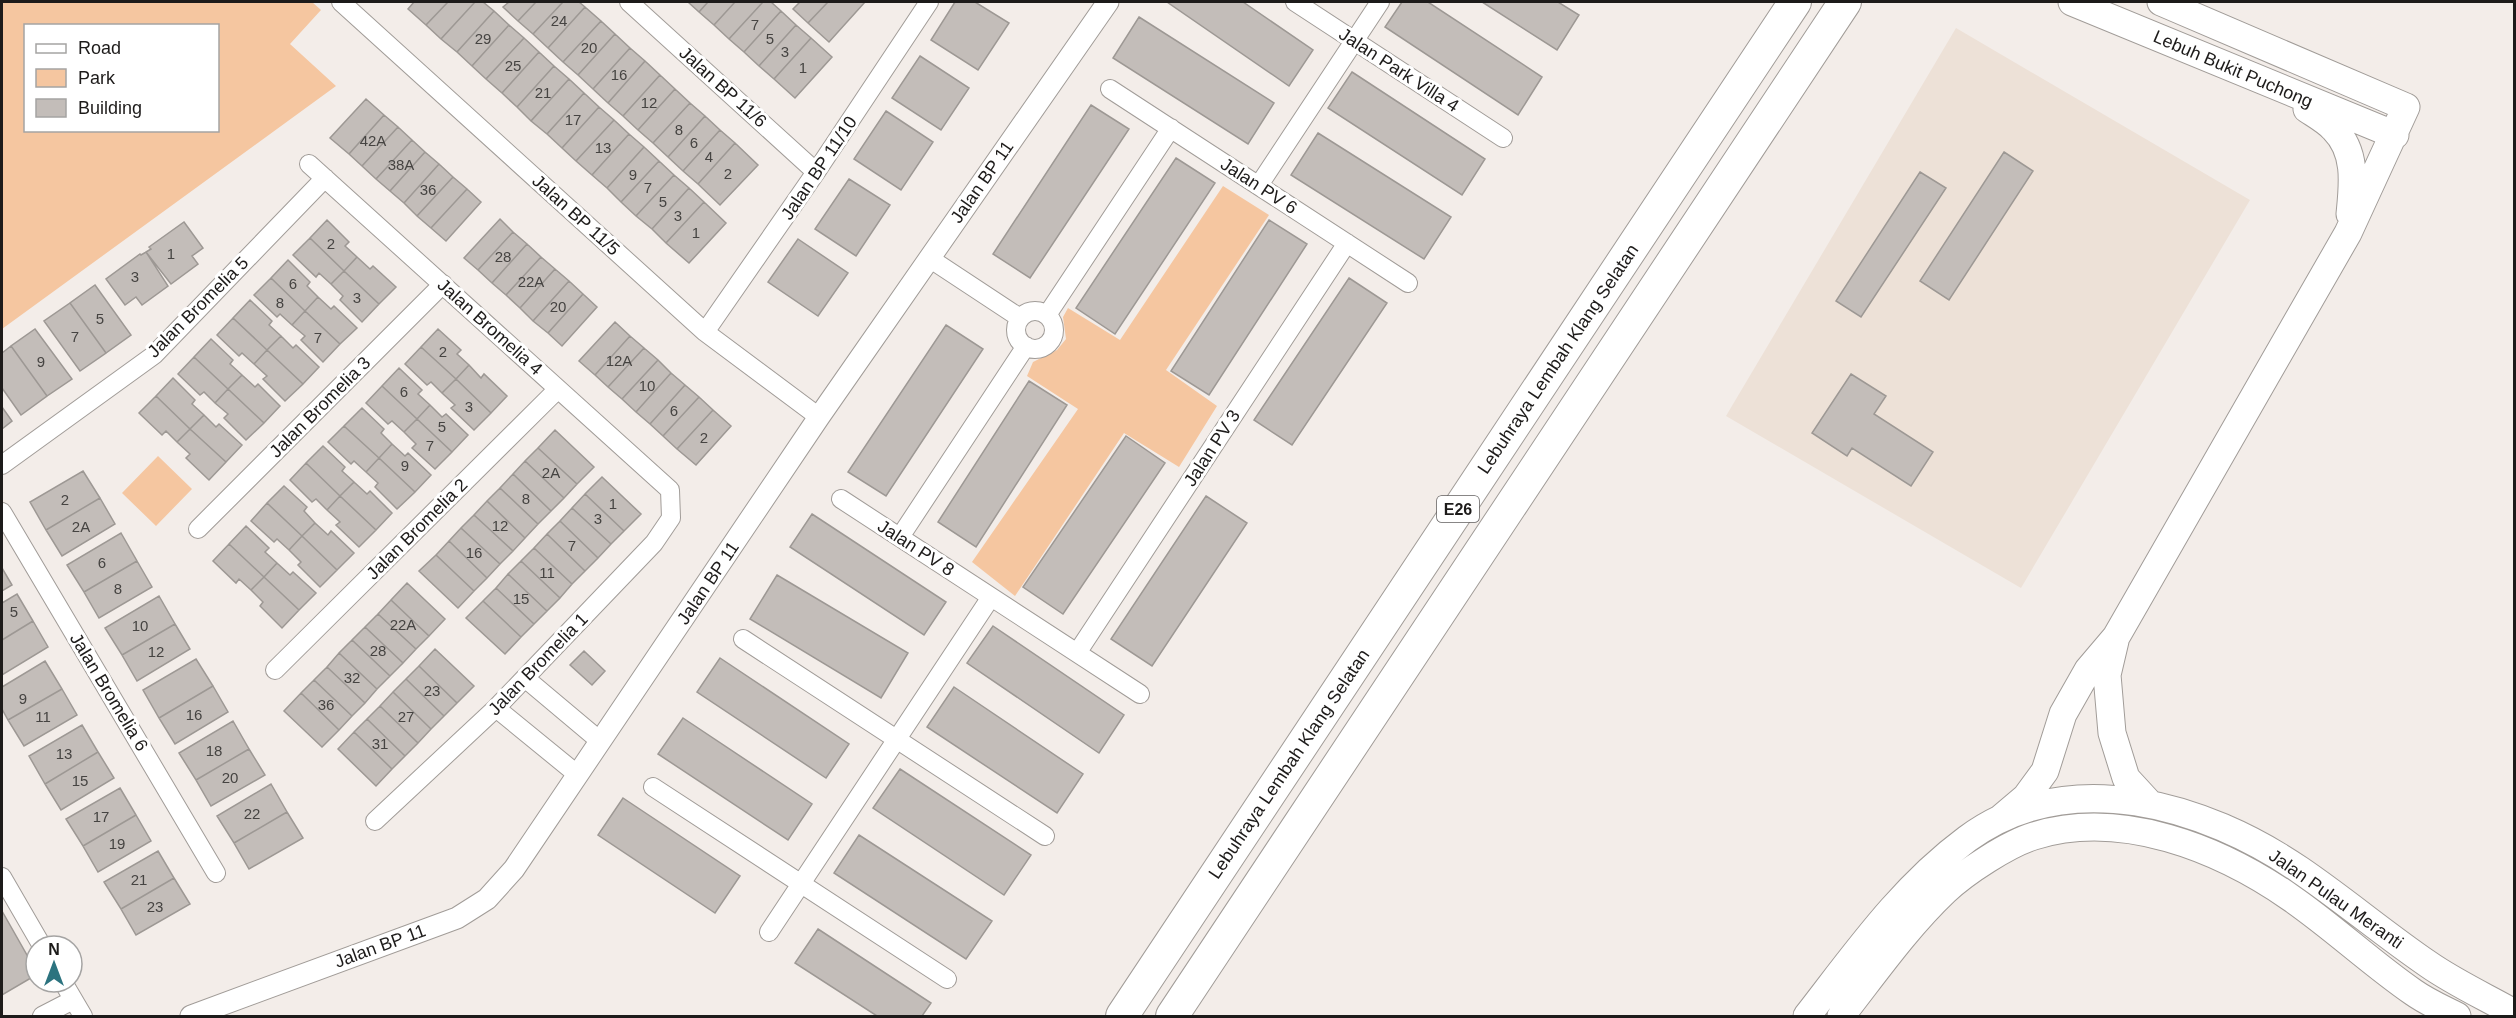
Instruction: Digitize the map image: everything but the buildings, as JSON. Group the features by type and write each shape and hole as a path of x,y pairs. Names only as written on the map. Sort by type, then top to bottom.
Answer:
{"highway":[{"name":"Lebuhraya Lembah Klang Selatan","path":"1122,1017 1795,2"},
{"name":"E26","path":"1172,1017 1839,11"}],"main road":[{"name":"Lebuh Bukit Puchong","path":"2072,2 2395,135 2406,107 2161,2"},
{"path":"2280,88 2334,129 2349,153 2354,178 2348,233"},
{"path":"2000,819 2026,797 2045,771 2063,714 2088,670 2116,637 2348,233 2395,135"},
{"path":"2116,637 2107,675 2112,733 2126,778 2149,803"},
{"name":"Jalan Pulau Meranti","path":"1807,1017 1888,912 1919,879 1968,839 2000,819 2073,798 2149,803 2201,817 2245,837 2300,869 2430,966 2514,1013"},
{"name":"Jalan Pulau Meranti","path":"1841,1017 1911,928 1946,890 1988,859 2033,836 2074,828 2124,829 2176,842 2235,864 2290,898 2415,993 2457,1017"}],"street":[{"name":"Jalan BP 11/5","path":"341,2 705,332 819,417"},
{"name":"Jalan BP 11/6","path":"629,2 816,172"},
{"name":"Jalan BP 11/10","path":"705,332 816,172 927,2"},
{"name":"Jalan BP 11","path":"191,1017 457,918 488,899 514,869 819,417 1108,2"},
{"name":"Jalan Park Villa 4","path":"1295,2 1503,138"},
{"path":"1259,185 1380,2"},
{"name":"Jalan PV 6","path":"1110,88 1408,283"},
{"path":"1047,315 1171,128"},
{"name":"Jalan Bromelia 4","path":"309,164 670,490"},
{"name":"Jalan Bromelia 5","path":"2,465 153,355 325,178"},
{"name":"Jalan PV 3","path":"1077,653 1347,243"},
{"path":"929,258 1020,318"},
{"name":"Jalan Bromelia 3","path":"198,529 443,285"},
{"path":"1037,310 1047,315 1054,326 1049,343 1038,349 1026,346 1016,333 1020,318 1030,311 1037,310"},
{"path":"900,537 1026,346"},
{"name":"Jalan Bromelia 2","path":"275,670 558,389"},
{"name":"Jalan Bromelia 1","path":"375,821 495,708 654,543 671,518 670,490"},
{"name":"Jalan PV 8","path":"841,499 1140,694"},
{"name":"Jalan Bromelia 6","path":"2,512 216,873"},
{"path":"769,932 991,597"},
{"path":"743,639 1045,836"},
{"path":"525,678 600,741"},
{"path":"495,708 578,775"},
{"path":"653,787 947,979"},
{"path":"2,877 35,934"},
{"path":"70,994 83,1017"},
{"path":"42,1017 73,1000"}],"shaded area":[{"path":"1956,28 2250,200 2021,588 1726,416"}],"green space":[{"path":"2,2 312,2 321,10 290,44 336,86 2,329"},
{"path":"1223,186 1269,215 1166,370 1217,406 1179,467 1124,433 1015,596 972,562 1078,409 1027,376 1033,362 1057,350 1066,339 1063,317 1068,308 1120,340"},
{"path":"158,456 192,489 156,526 122,493"}]}
